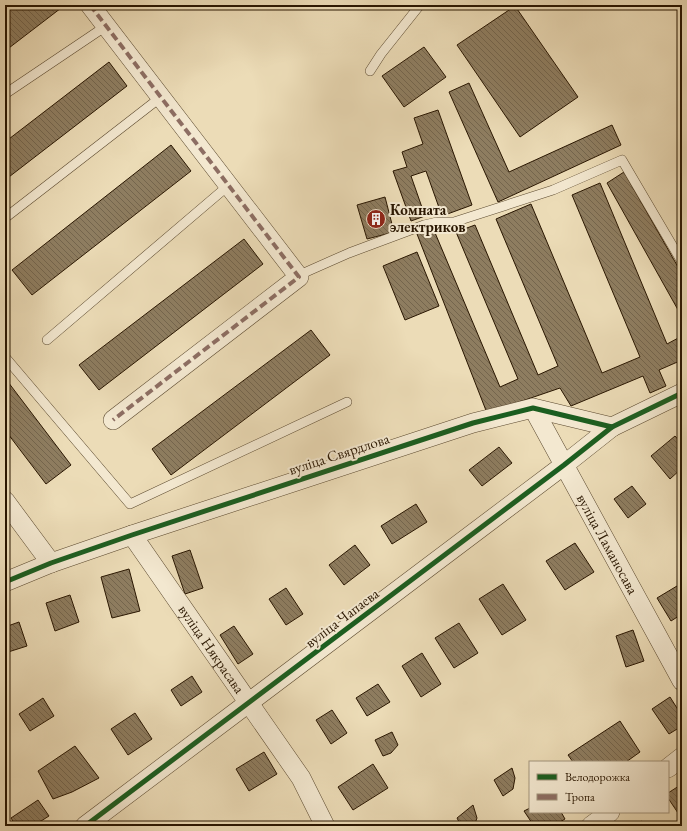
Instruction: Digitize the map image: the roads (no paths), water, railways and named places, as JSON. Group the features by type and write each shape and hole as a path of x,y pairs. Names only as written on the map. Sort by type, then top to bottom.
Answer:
{"street":[{"path":"90,5 299,277 113,420"},
{"path":"612,427 682,393"},
{"name":"вуліца Свярдлова","path":"5,582 132,535 473,423 533,408 612,427"},
{"name":"вуліца Ламаносава","path":"533,408 682,681"},
{"name":"вуліца Чапаева","path":"85,826 249,704 612,427"},
{"path":"5,501 51,564"},
{"name":"вуліца Някрасава","path":"132,535 301,778 326,826"},
{"path":"669,767 682,757"},
{"path":"591,826 609,813"}],"lane":[{"path":"370,71 381,54 420,5"},
{"path":"5,94 106,26"},
{"path":"5,218 161,96"},
{"path":"299,277 306,272 348,253 424,225 437,222 454,222 553,190 622,160 682,262"},
{"path":"47,340 229,186"},
{"path":"5,357 130,504 347,402"}],"place":[{"name":"Комната электриков","path":"376,219"}]}
